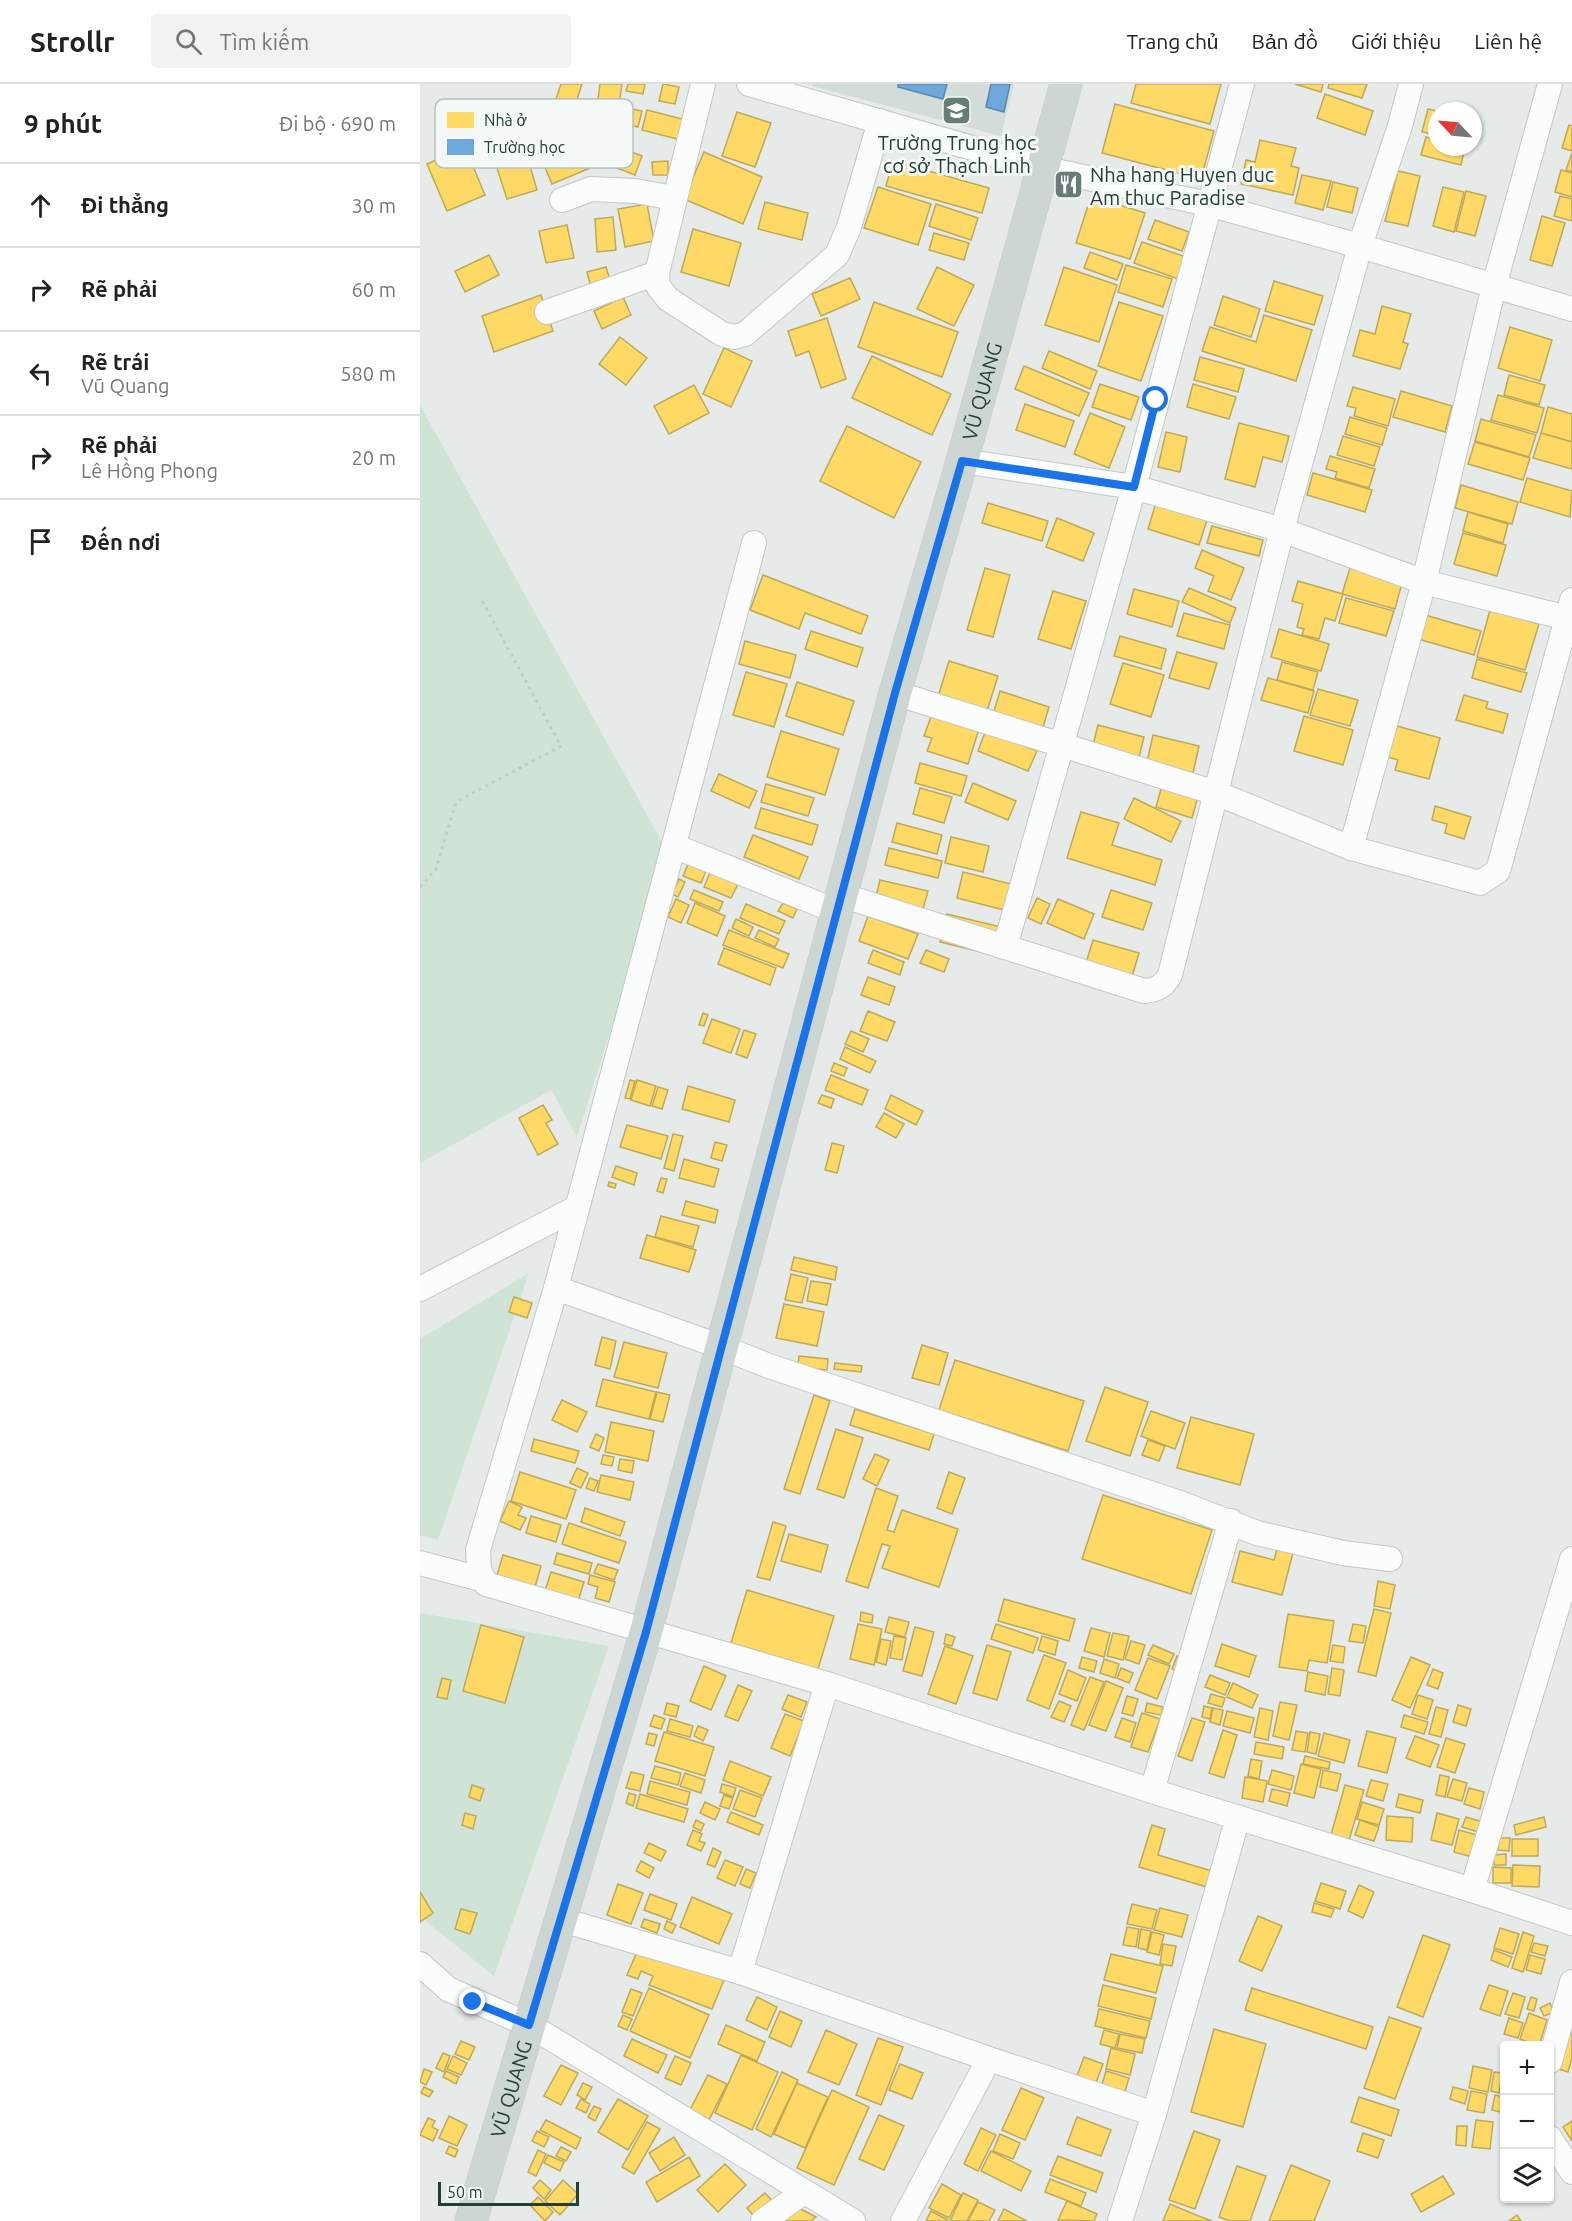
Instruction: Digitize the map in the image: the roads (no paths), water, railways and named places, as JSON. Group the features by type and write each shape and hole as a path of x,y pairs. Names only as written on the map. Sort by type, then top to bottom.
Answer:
{"main road":[{"name":"VŨ QUANG","path":"471,2221 646,1632 895,693 1066,84"}],"street":[{"path":"703,84 657,273 658,286 668,299 722,334 734,337 745,334 837,255 849,227 880,121"},
{"path":"749,84 1042,168 1208,204 1572,309"},
{"path":"1005,947 1134,487 1242,84"},
{"path":"674,846 839,903 1005,947 1144,990 1161,987 1166,982 1170,975 1282,530 1360,246 1400,126 1411,84"},
{"path":"1351,848 1424,582 1494,286 1550,84"},
{"path":"562,200 591,189 634,191 674,198"},
{"path":"547,312 657,273"},
{"path":"895,693 1216,793 1351,848 1480,883 1498,871 1569,609 1424,582 1282,530 1134,487 962,461"},
{"path":"420,1563 477,1578 478,1550 556,1288 754,543"},
{"path":"420,1289 576,1208"},
{"path":"556,1288 769,1366 1231,1521 1257,1533 1312,1547 1370,1558 1390,1559"},
{"path":"1152,1791 1231,1521"},
{"path":"1472,1890 1572,1559"},
{"path":"478,1570 486,1584 827,1684 1152,1791 1572,1923"},
{"path":"740,1972 827,1684"},
{"path":"1120,2221 1154,2114 1238,1817"},
{"path":"562,1920 740,1972 1154,2114"},
{"path":"423,1972 448,1989 529,2025 853,2221"},
{"path":"1554,2047 1572,1982"},
{"path":"903,2221 989,2059"},
{"path":"1554,2144 1572,2172"},
{"path":"764,2221 804,2192"}],"place":[{"name":"Trường Trung học cơ sở Thạch Linh","path":"957,111"},
{"name":"Nha hang Huyen duc Am thuc Paradise","path":"1069,185"}]}
